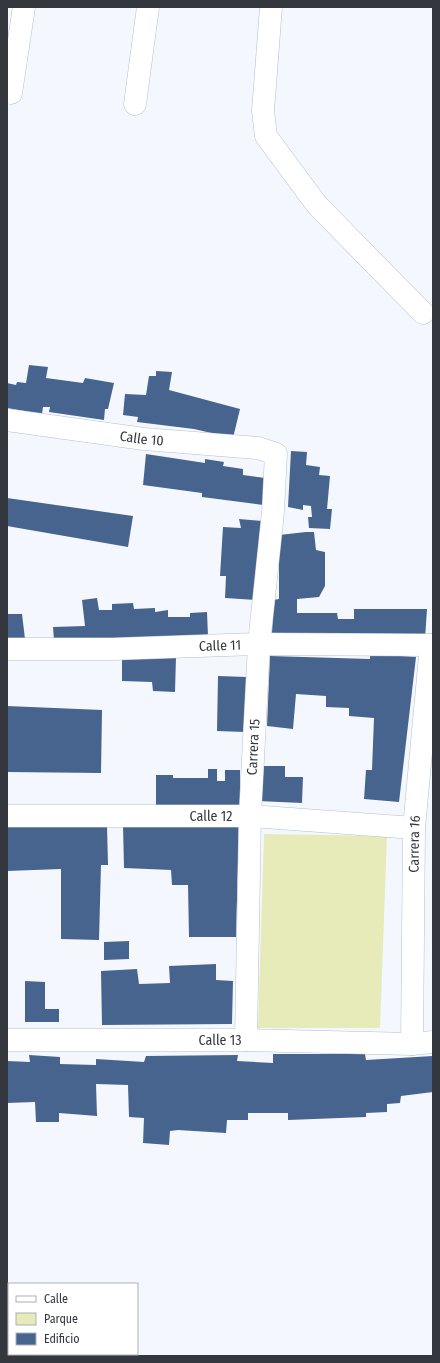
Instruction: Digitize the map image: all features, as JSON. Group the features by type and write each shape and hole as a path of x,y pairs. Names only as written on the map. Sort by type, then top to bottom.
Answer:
{"street":[{"path":"11,93 24,7"},
{"path":"135,104 148,7"},
{"path":"271,7 263,111 266,136 317,205 423,313"},
{"name":"Calle 10","path":"7,420 144,439 258,448 276,454"},
{"name":"Carrera 15","path":"246,1040 250,816 259,644 273,512 276,454"},
{"name":"Calle 11","path":"7,649 114,649 259,644 432,645"},
{"name":"Carrera 16","path":"423,1043 414,828 432,645"},
{"name":"Calle 12","path":"7,816 250,816 414,828"},
{"name":"Calle 13","path":"7,1040 246,1040 423,1043"}],"green space":[{"path":"264,834 387,836 380,1028 258,1028"}],"building":[{"path":"29,365 48,367 46,378 83,383 85,378 114,383 108,409 105,409 104,420 49,412 50,407 43,407 42,414 7,408 7,383 16,385 17,382 26,383"},
{"path":"156,371 172,372 169,390 240,409 233,438 194,429 137,422 138,417 123,415 125,394 146,395 149,376 156,376"},
{"path":"291,451 307,452 306,465 320,467 319,475 330,476 327,509 332,509 330,529 309,528 308,517 312,517 311,506 303,505 303,510 288,507"},
{"path":"146,454 205,463 205,459 224,462 223,466 243,469 243,475 265,478 263,505 202,497 202,493 143,485"},
{"path":"7,498 133,516 128,547 7,526"},
{"path":"239,519 262,521 257,600 225,598 226,576 220,576 223,527 241,528"},
{"path":"314,532 316,550 325,552 325,586 319,597 297,599 297,613 337,613 338,619 354,619 354,609 427,609 425,639 272,634 273,600 279,599 279,535"},
{"path":"97,598 99,610 112,610 112,604 133,603 134,609 155,608 155,612 168,610 168,617 190,617 190,613 207,612 208,636 54,640 53,627 85,626 82,600"},
{"path":"7,614 22,614 25,639 7,639"},
{"path":"370,654 416,657 399,802 364,799 366,770 372,770 374,718 349,716 349,708 326,707 326,696 296,694 293,729 267,726 270,656 370,659"},
{"path":"122,657 176,657 175,692 153,691 152,682 122,681"},
{"path":"218,676 247,677 244,732 217,731"},
{"path":"7,706 102,710 101,773 7,772"},
{"path":"259,766 285,766 285,777 303,777 302,803 258,801"},
{"path":"208,769 217,769 217,781 225,781 225,770 240,770 240,807 156,807 156,775 173,775 173,778 208,778"},
{"path":"107,825 108,865 101,865 99,940 61,939 61,869 7,871 7,826"},
{"path":"123,825 239,825 236,937 189,937 188,885 172,885 171,870 124,868"},
{"path":"129,941 129,959 104,960 104,942"},
{"path":"216,964 216,980 233,981 232,1024 102,1025 101,971 137,969 139,984 170,983 169,966"},
{"path":"25,981 45,982 45,1009 59,1009 59,1022 25,1022"},
{"path":"273,1054 365,1054 366,1060 433,1056 433,1092 401,1096 400,1103 387,1104 387,1112 366,1113 366,1117 288,1120 288,1113 248,1113 248,1120 227,1120 226,1133 178,1130 170,1131 169,1145 143,1143 144,1118 129,1117 128,1085 96,1084 97,1116 59,1113 59,1122 36,1122 35,1102 7,1103 7,1061 30,1062 29,1055 60,1057 60,1064 96,1065 96,1059 144,1062 146,1056 238,1055 237,1061 273,1063"}]}
